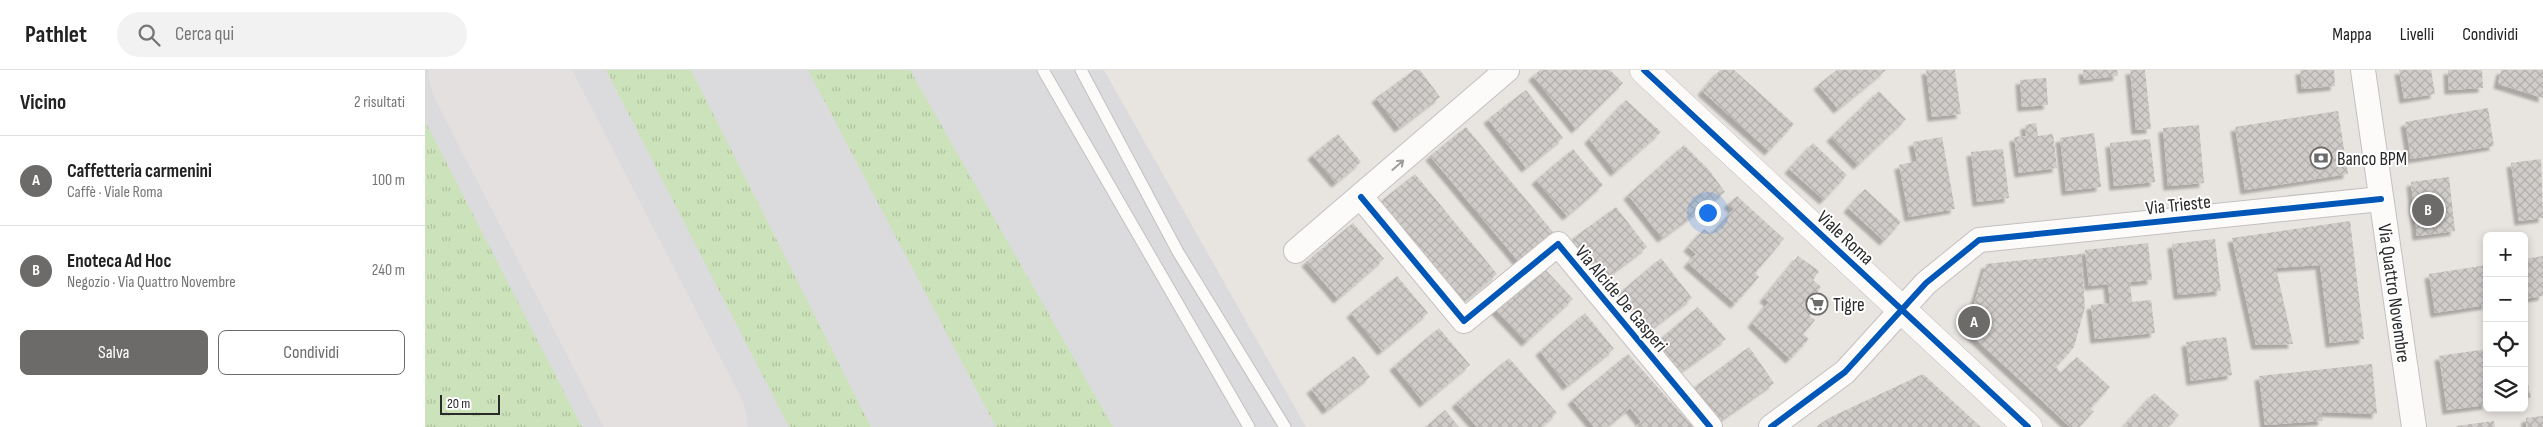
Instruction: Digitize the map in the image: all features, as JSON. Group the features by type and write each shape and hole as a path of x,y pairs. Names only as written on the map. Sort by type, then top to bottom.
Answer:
{"street":[{"path":"1296,250 1361,197 1507,70"},
{"name":"Viale Roma","path":"1644,70 2028,427"},
{"name":"Via Quattro Novembre","path":"2363,70 2414,427"},
{"name":"Via Alcide De Gasperi","path":"1361,197 1464,321 1558,244 1710,427"},
{"name":"Via Trieste","path":"1902,309 1926,283 1979,240 2381,199"},
{"path":"1771,427 1845,372 1902,309"}],"lane":[{"path":"1043,70 1249,427"},
{"path":"1081,70 1178,252 1285,427"}],"shaded area":[{"path":"425,70 1104,70 1306,427 425,427"}],"green space":[{"path":"606,70 691,70 871,427 789,427"},
{"path":"808,70 910,70 1113,427 996,427"},
{"path":"425,121 582,427 425,427"}],"building":[{"path":"1414,70 1420,70 1440,97 1399,128 1376,98"},
{"path":"1540,70 1610,70 1623,83 1576,129 1533,76"},
{"path":"1720,70 1734,70 1794,124 1769,151 1702,91"},
{"path":"1837,70 1886,70 1838,109 1818,85"},
{"path":"1926,70 1955,70 1961,114 1932,117"},
{"path":"2083,70 2117,70 2118,76 2084,80"},
{"path":"2130,70 2145,70 2151,129 2136,130"},
{"path":"2300,70 2334,70 2335,86 2302,89"},
{"path":"2399,70 2431,70 2435,94 2404,99"},
{"path":"2448,70 2482,70 2483,88 2449,90"},
{"path":"2501,70 2543,70 2543,98 2498,84"},
{"path":"2046,78 2048,105 2022,107 2020,80"},
{"path":"1526,90 1563,138 1526,168 1488,119"},
{"path":"1879,91 1906,119 1858,165 1831,137"},
{"path":"1626,100 1661,132 1615,172 1589,139"},
{"path":"2488,108 2494,146 2411,159 2405,122"},
{"path":"2338,111 2348,174 2245,190 2235,127"},
{"path":"2036,123 2038,136 2053,134 2057,168 2019,173 2014,137 2026,136 2025,125"},
{"path":"2199,125 2204,183 2168,186 2163,128"},
{"path":"1466,127 1553,232 1518,261 1430,156"},
{"path":"2094,133 2101,187 2066,191 2060,138"},
{"path":"1338,134 1361,162 1336,183 1312,155"},
{"path":"1942,137 1955,209 1909,217 1899,165 1917,161 1913,142"},
{"path":"2150,139 2155,182 2114,186 2110,143"},
{"path":"1813,143 1847,175 1824,200 1789,169"},
{"path":"1684,145 1709,170 1725,192 1662,238 1628,195"},
{"path":"1573,149 1603,185 1567,216 1536,180"},
{"path":"2003,149 2009,198 1977,202 1971,152"},
{"path":"2541,159 2543,218 2519,221 2511,163"},
{"path":"1415,174 1497,274 1462,303 1380,202"},
{"path":"2449,177 2455,231 2417,236 2411,182"},
{"path":"1865,189 1901,222 1884,241 1848,208"},
{"path":"1737,196 1784,239 1755,273 1759,277 1735,304 1688,263 1696,254 1688,247 1704,229 1711,234 1734,209 1728,204"},
{"path":"1616,207 1647,247 1599,283 1568,242"},
{"path":"2350,221 2364,339 2330,343 2320,265 2276,268 2293,344 2256,345 2232,238"},
{"path":"1353,223 1384,259 1338,299 1306,262"},
{"path":"2215,239 2221,291 2178,295 2172,244"},
{"path":"2148,243 2152,280 2130,282 2132,302 2151,300 2155,333 2095,339 2091,305 2110,303 2108,284 2089,286 2085,250"},
{"path":"2081,254 2085,307 2074,347 2056,367 2061,373 2077,357 2110,387 2090,409 2094,411 2079,427 2070,427 1966,330 1986,264"},
{"path":"1798,256 1819,271 1813,280 1821,287 1811,301 1817,306 1809,316 1815,320 1803,334 1809,339 1790,359 1752,323 1769,302 1764,298"},
{"path":"2543,256 2543,296 2528,298 2528,258"},
{"path":"1661,258 1692,298 1646,333 1616,296"},
{"path":"1541,265 1573,299 1526,342 1494,308"},
{"path":"2483,266 2483,306 2435,313 2429,274"},
{"path":"1397,276 1428,313 1382,351 1351,313"},
{"path":"1698,307 1726,339 1679,373 1654,344"},
{"path":"1585,313 1614,349 1567,386 1540,351"},
{"path":"1439,328 1470,365 1424,403 1394,366"},
{"path":"2226,337 2232,375 2191,381 2186,342"},
{"path":"1749,347 1774,383 1718,422 1690,390"},
{"path":"2483,350 2483,406 2447,410 2439,356"},
{"path":"1628,354 1693,427 1635,427 1641,422 1630,408 1607,427 1594,427 1572,400"},
{"path":"1354,356 1370,377 1327,410 1311,389"},
{"path":"1509,358 1557,413 1541,427 1477,427 1456,403"},
{"path":"2372,364 2377,414 2321,412 2323,421 2265,425 2259,376"},
{"path":"1923,374 1981,427 1816,427 1829,418"},
{"path":"2528,383 2531,398 2528,398"},
{"path":"2154,393 2179,415 2168,427 2123,427"},
{"path":"1445,410 1459,427 1425,427 1433,421"},
{"path":"2543,416 2543,427 2526,427 2526,418"},
{"path":"2494,421 2495,427 2456,427 2456,426"}],"runway":[{"path":"496,70 680,427"}],"cycle path":[{"path":"1644,70 2028,427"},
{"path":"1361,197 1464,321 1558,244 1710,427"},
{"path":"1771,427 1845,372 1926,283 1979,240 2381,199"}],"place":[{"name":"Banco BPM","path":"2321,158"},
{"name":"Enoteca Ad Hoc","path":"2428,210"},
{"name":"Tigre","path":"1817,304"},
{"name":"Caffetteria carmenini","path":"1974,322"}]}
